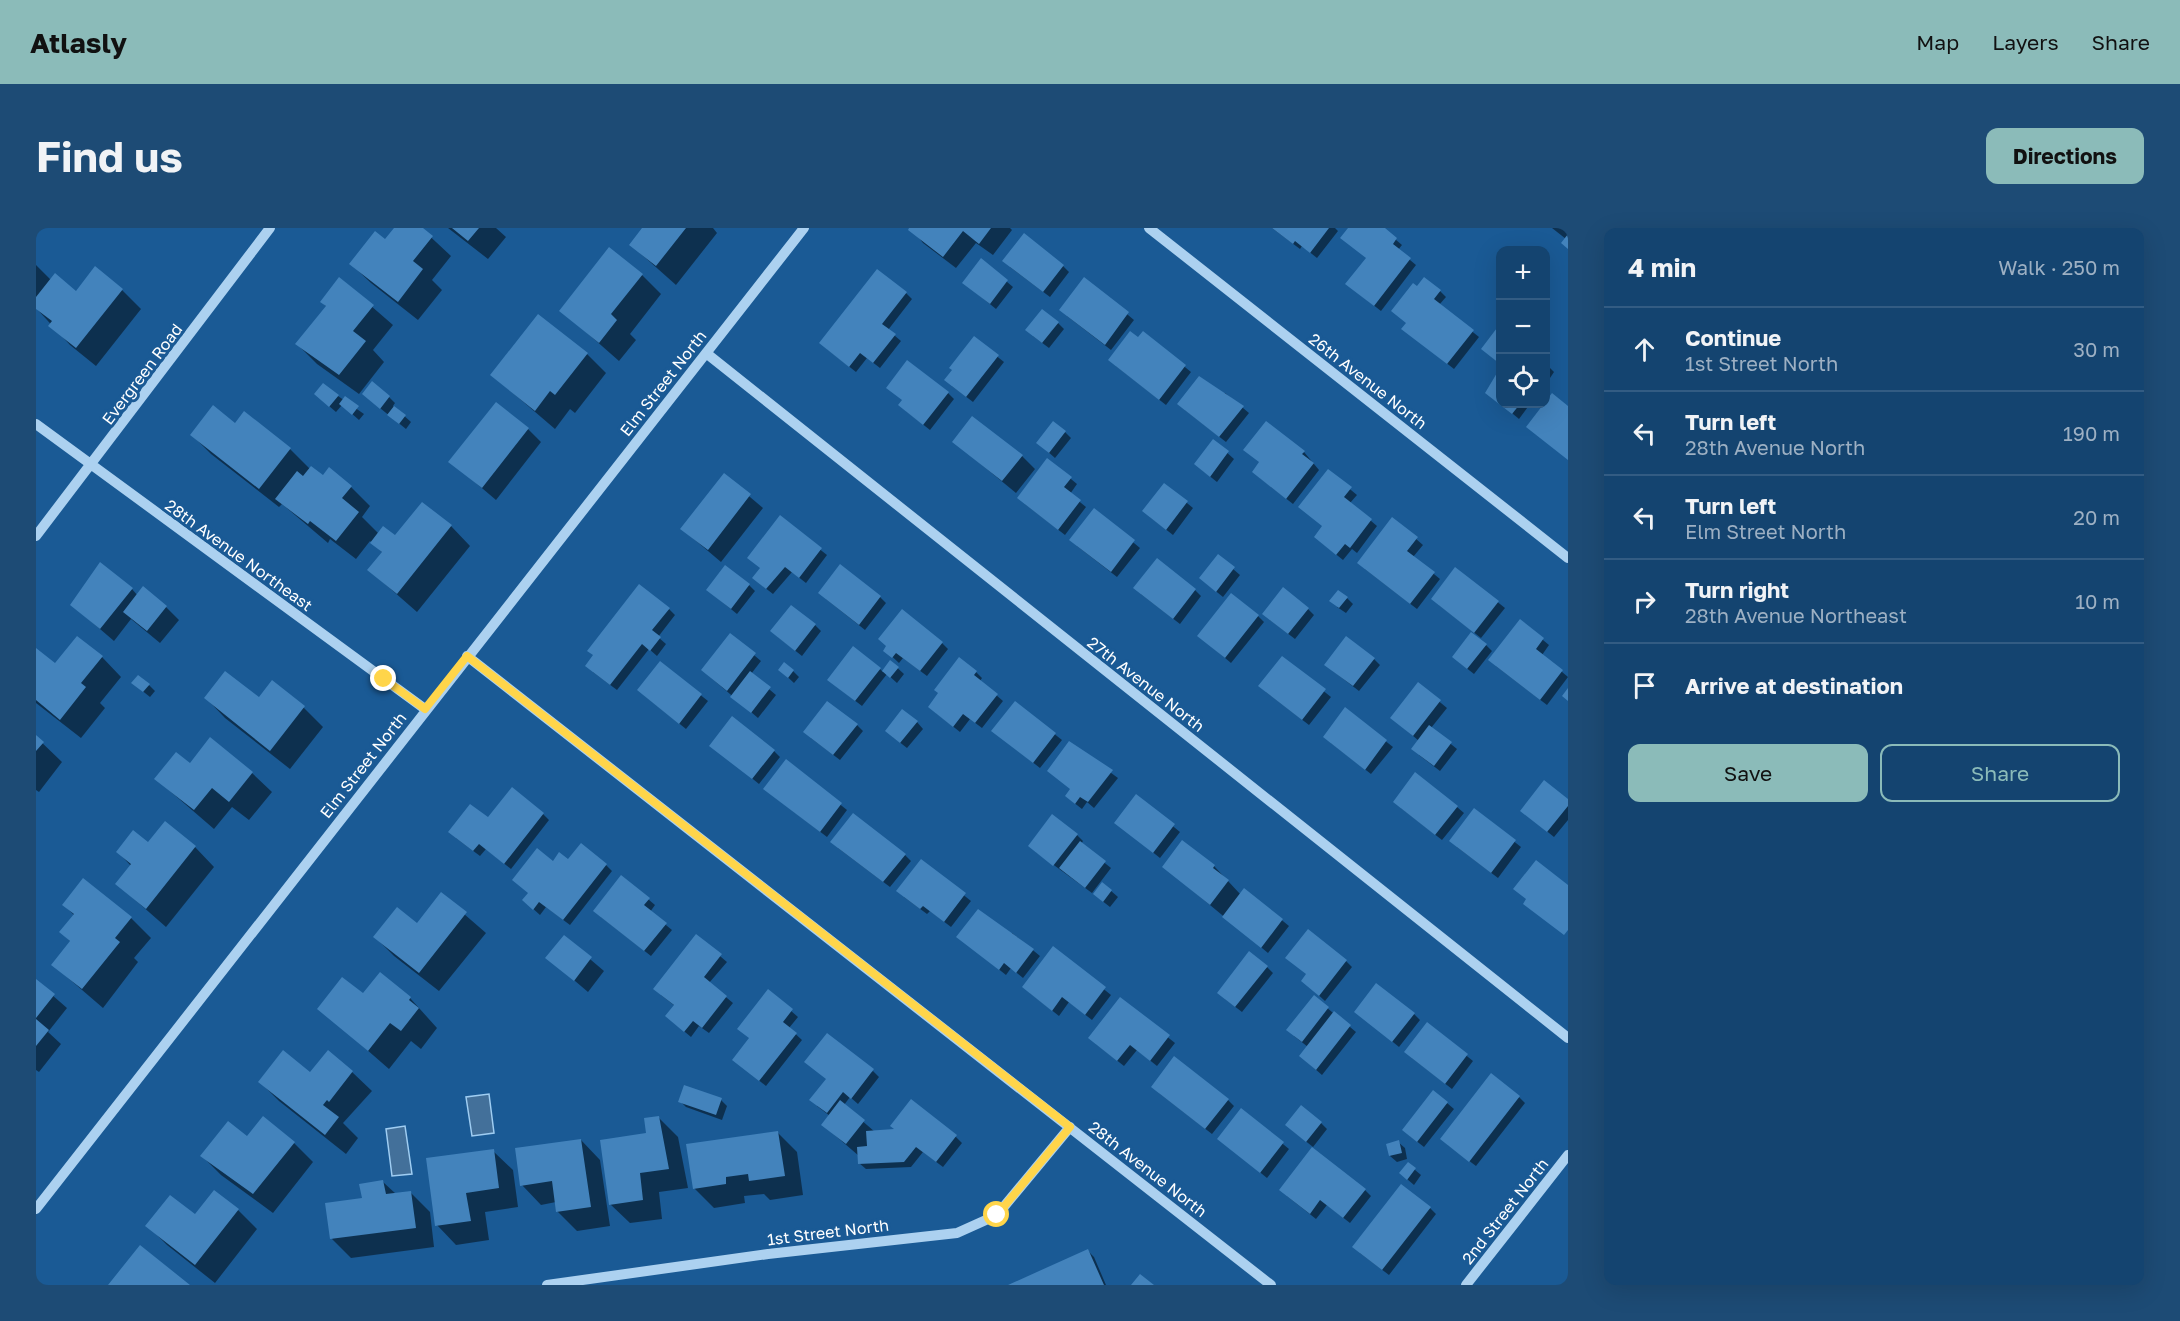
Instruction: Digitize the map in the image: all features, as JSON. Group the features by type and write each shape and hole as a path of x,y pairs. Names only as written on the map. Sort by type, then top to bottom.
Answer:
{"street":[{"name":"Evergreen Road","path":"36,536 92,466 270,228"},
{"name":"Elm Street North","path":"36,1209 425,709 804,228"},
{"name":"26th Avenue North","path":"1149,228 1568,558"},
{"name":"27th Avenue North","path":"706,353 1568,1038"},
{"name":"28th Avenue Northeast","path":"36,424 425,709"},
{"name":"28th Avenue North","path":"467,656 1271,1285"},
{"name":"1st Street North","path":"547,1285 780,1252 957,1233 997,1215 1070,1127"},
{"name":"2nd Street North","path":"1466,1285 1568,1155"}],"water":[{"path":"489,1094 494,1133 472,1136 466,1097"},
{"path":"405,1126 412,1174 392,1176 386,1129"}],"building":[{"path":"394,228 423,228 433,236 413,261 423,269 398,302 349,264 375,231 385,239"},
{"path":"452,228 479,228 468,241"},
{"path":"642,228 686,228 656,266 629,245"},
{"path":"909,228 991,228 979,244 963,231 943,257 908,230"},
{"path":"1272,228 1329,228 1310,253 1295,241 1293,244"},
{"path":"1348,228 1385,228 1397,238 1393,244 1411,258 1374,306 1345,284 1366,258 1340,238"},
{"path":"1024,233 1064,265 1043,292 1002,261"},
{"path":"1568,234 1568,249 1561,243"},
{"path":"609,247 643,274 611,314 617,320 599,343 559,311"},
{"path":"981,258 1008,280 990,304 962,283"},
{"path":"95,266 123,289 76,348 48,326 52,321 36,309 36,297 55,273 76,291"},
{"path":"877,269 907,292 882,324 896,334 873,363 860,353 849,367 819,343"},
{"path":"339,277 374,305 353,331 366,341 339,375 295,344 326,306 320,302"},
{"path":"1084,277 1129,312 1105,345 1059,310"},
{"path":"1424,277 1441,290 1434,299 1474,330 1447,364 1401,329 1406,323 1391,311 1413,283 1417,286"},
{"path":"1042,309 1059,322 1042,343 1025,330"},
{"path":"538,314 588,353 555,395 550,391 535,411 490,375"},
{"path":"1496,329 1496,361 1481,349"},
{"path":"1130,331 1138,337 1143,331 1186,365 1159,400 1108,360"},
{"path":"974,336 999,355 966,397 944,380 952,370 949,368"},
{"path":"907,360 949,392 923,425 898,405 902,400 886,388"},
{"path":"1496,375 1496,402 1485,393"},
{"path":"1199,376 1244,406 1219,437 1177,404"},
{"path":"372,381 390,396 380,409 362,394"},
{"path":"323,383 339,395 329,407 314,394"},
{"path":"1552,393 1568,406 1568,460 1526,427 1541,408 1550,408"},
{"path":"345,396 359,406 352,415 339,404"},
{"path":"496,402 529,428 482,488 448,462"},
{"path":"213,405 235,423 244,411 291,448 259,489 190,435"},
{"path":"394,406 406,415 399,424 387,415"},
{"path":"1504,408 1517,408 1512,414"},
{"path":"972,416 1023,455 1002,481 952,442"},
{"path":"1053,421 1066,431 1049,453 1036,443"},
{"path":"1266,421 1305,451 1302,454 1314,463 1286,499 1252,472 1259,462 1243,450"},
{"path":"1213,439 1229,451 1210,477 1194,464"},
{"path":"1047,458 1072,477 1064,487 1081,500 1058,530 1017,498"},
{"path":"311,466 323,475 329,467 352,486 342,498 359,512 336,541 310,521 308,524 275,499 297,471 303,476"},
{"path":"1328,469 1352,487 1344,497 1372,519 1350,548 1345,544 1336,555 1314,537 1322,526 1298,507"},
{"path":"724,473 751,494 708,550 680,529"},
{"path":"1164,483 1188,501 1166,530 1142,511"},
{"path":"422,502 452,525 397,594 367,570 382,552 370,543 383,526 395,535"},
{"path":"1094,508 1135,540 1111,572 1069,540"},
{"path":"780,515 822,548 799,578 785,567 766,589 752,578 760,568 747,558"},
{"path":"1392,517 1418,537 1407,551 1435,572 1410,604 1357,563"},
{"path":"1218,554 1235,567 1216,592 1199,578"},
{"path":"1157,558 1196,589 1173,619 1133,588"},
{"path":"100,562 133,588 100,629 70,605"},
{"path":"840,564 881,596 859,625 818,593"},
{"path":"725,565 750,584 731,609 706,590"},
{"path":"1455,567 1499,601 1474,633 1431,599"},
{"path":"639,584 670,608 652,630 661,637 650,651 642,644 610,685 585,666 593,655 587,651"},
{"path":"143,586 167,606 147,631 123,612"},
{"path":"1283,587 1309,608 1288,634 1262,614"},
{"path":"1338,590 1348,597 1339,608 1329,601"},
{"path":"1231,593 1259,615 1225,658 1197,636"},
{"path":"791,605 816,624 795,651 770,631"},
{"path":"902,609 943,642 920,671 896,653 892,658 883,651 886,646 878,639"},
{"path":"1520,619 1544,638 1536,649 1563,670 1540,700 1488,660"},
{"path":"1471,632 1487,644 1467,669 1452,657"},
{"path":"730,633 756,653 727,691 701,670"},
{"path":"77,636 103,656 81,683 86,687 60,720 36,700 36,648 55,663"},
{"path":"1346,636 1375,658 1353,686 1324,665"},
{"path":"853,646 881,668 855,701 827,680"},
{"path":"1282,656 1326,689 1302,720 1258,686"},
{"path":"959,657 977,671 974,675 998,694 975,723 963,714 953,727 928,707 938,693 934,690"},
{"path":"890,660 899,667 890,678 882,671"},
{"path":"660,661 702,694 679,724 637,690"},
{"path":"784,662 794,670 788,678 778,670"},
{"path":"225,671 259,697 272,680 305,706 270,751 204,698"},
{"path":"750,671 771,687 751,713 730,697"},
{"path":"138,675 150,684 143,692 131,683"},
{"path":"1418,682 1441,700 1413,736 1390,718"},
{"path":"1568,688 1568,701 1562,696"},
{"path":"827,701 858,724 833,755 803,732"},
{"path":"1015,701 1056,733 1033,763 991,731"},
{"path":"1345,707 1387,740 1365,770 1323,737"},
{"path":"902,709 918,721 900,743 885,731"},
{"path":"732,716 775,750 752,779 709,746"},
{"path":"1429,725 1452,742 1434,766 1411,749"},
{"path":"36,735 44,742 36,751"},
{"path":"210,737 253,772 229,802 212,788 194,810 154,779 176,752 190,763"},
{"path":"1069,741 1113,770 1088,802 1080,797 1075,804 1065,796 1070,789 1047,771"},
{"path":"786,759 842,803 820,832 763,789"},
{"path":"1415,772 1458,806 1435,835 1393,802"},
{"path":"1544,780 1568,799 1568,806 1547,832 1520,811"},
{"path":"512,787 544,813 504,864 479,844 473,851 448,832 470,804 488,817"},
{"path":"1136,794 1175,824 1153,853 1114,823"},
{"path":"1474,808 1516,840 1491,873 1449,841"},
{"path":"853,813 906,854 883,882 830,842"},
{"path":"1052,814 1078,834 1053,866 1028,846"},
{"path":"165,821 196,846 146,909 115,884 131,864 116,852 133,830 148,842"},
{"path":"1182,840 1215,865 1213,868 1229,880 1210,905 1162,867"},
{"path":"1080,841 1106,861 1085,888 1059,868"},
{"path":"581,843 607,864 563,920 539,902 533,910 522,900 528,893 512,880 537,848 553,861 559,852 568,859"},
{"path":"921,859 966,893 944,922 923,906 920,909 896,891"},
{"path":"1536,860 1568,885 1568,930 1564,935 1523,904 1526,899 1513,889"},
{"path":"621,875 650,898 644,905 667,923 644,951 593,911"},
{"path":"83,878 132,917 115,938 120,942 82,989 51,965 70,941 59,932 74,914 62,905"},
{"path":"1102,882 1112,890 1103,902 1093,894"},
{"path":"1244,888 1283,919 1261,948 1222,917"},
{"path":"441,892 467,912 419,973 373,937 397,907 417,923"},
{"path":"978,909 1034,949 1016,973 1004,963 999,970 956,937"},
{"path":"1308,929 1347,960 1319,996 1301,981 1306,974 1285,958"},
{"path":"696,934 722,954 704,977 727,996 702,1028 693,1021 684,1032 665,1016 674,1005 653,989"},
{"path":"564,935 592,957 574,981 545,958"},
{"path":"1053,946 1106,987 1085,1015 1062,997 1052,1011 1022,987"},
{"path":"1249,951 1268,966 1235,1007 1217,993"},
{"path":"380,972 411,997 409,1000 419,1008 401,1031 390,1023 368,1051 317,1009 342,977 363,993"},
{"path":"36,979 55,994 36,1018"},
{"path":"1376,983 1415,1013 1392,1042 1354,1012"},
{"path":"768,989 793,1009 783,1022 797,1033 759,1081 732,1060 749,1038 737,1029"},
{"path":"1314,995 1329,1007 1302,1042 1286,1030"},
{"path":"1120,997 1170,1035 1150,1061 1130,1045 1117,1061 1088,1038"},
{"path":"1334,1011 1351,1025 1316,1070 1299,1056"},
{"path":"36,1019 49,1030 36,1046"},
{"path":"1427,1022 1468,1054 1445,1084 1404,1052"},
{"path":"827,1033 874,1069 851,1099 843,1092 827,1113 809,1100 826,1079 804,1062"},
{"path":"283,1050 310,1072 328,1050 353,1071 329,1102 327,1100 323,1105 339,1117 325,1135 258,1082"},
{"path":"1174,1056 1229,1099 1205,1129 1151,1087"},
{"path":"1491,1073 1520,1096 1469,1162 1440,1139"},
{"path":"684,1085 722,1098 716,1115 678,1102"},
{"path":"1433,1090 1448,1102 1417,1142 1402,1130"},
{"path":"911,1099 957,1135 936,1162 916,1147 904,1162 858,1164 857,1147 867,1146 866,1131 894,1129 890,1126"},
{"path":"840,1100 865,1120 846,1144 821,1125"},
{"path":"1301,1105 1322,1122 1306,1142 1285,1125"},
{"path":"1241,1108 1284,1142 1260,1173 1217,1139"},
{"path":"263,1116 295,1142 253,1194 200,1156 228,1121 247,1136"},
{"path":"659,1116 669,1169 640,1173 643,1200 609,1205 600,1140 646,1133 644,1118"},
{"path":"778,1131 785,1176 749,1181 748,1174 726,1177 726,1184 693,1189 686,1144"},
{"path":"581,1139 591,1207 556,1212 552,1181 520,1186 515,1148"},
{"path":"1399,1140 1402,1153 1389,1156 1386,1144"},
{"path":"1312,1147 1366,1189 1343,1218 1320,1200 1310,1214 1279,1190"},
{"path":"494,1149 499,1188 466,1193 471,1221 435,1226 426,1158"},
{"path":"1408,1162 1416,1168 1407,1180 1399,1173"},
{"path":"383,1180 386,1194 411,1191 416,1228 330,1239 325,1203 362,1198 359,1184"},
{"path":"1401,1184 1431,1207 1382,1270 1352,1247"},
{"path":"214,1190 239,1209 195,1265 145,1226 170,1195 195,1214"},
{"path":"140,1245 190,1285 108,1285"},
{"path":"1088,1249 1104,1285 1008,1285"},
{"path":"1140,1274 1154,1285 1131,1285"}],"route":[{"path":"384,679 425,709 467,656 1070,1127 997,1215"}]}
